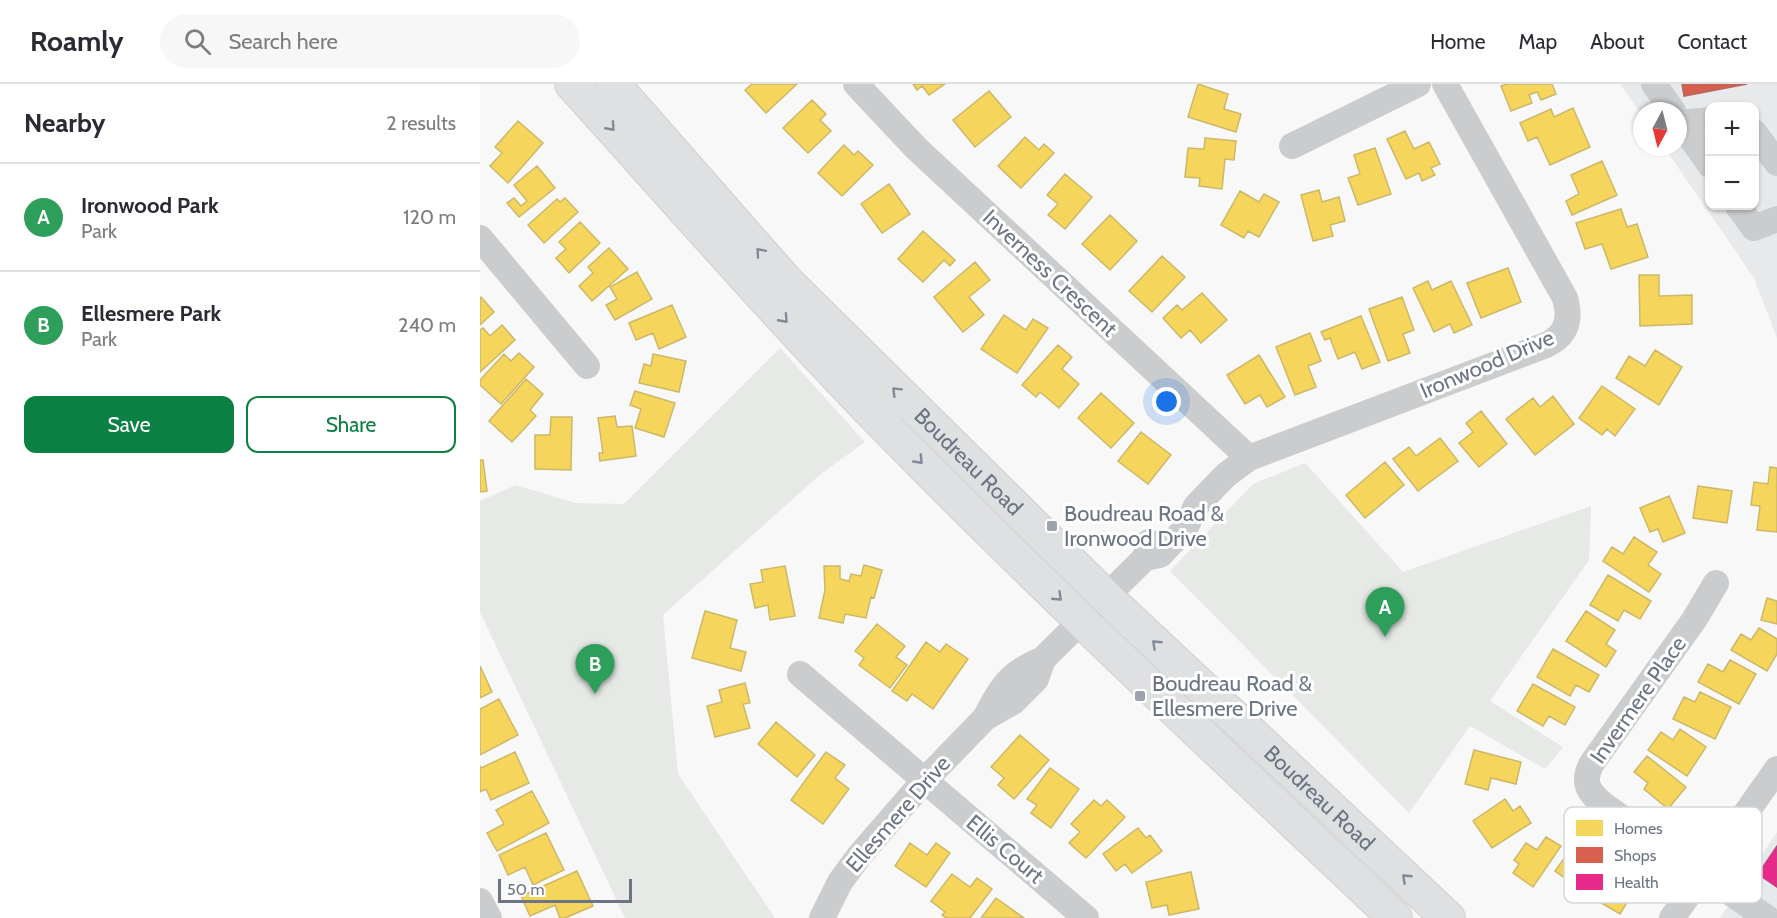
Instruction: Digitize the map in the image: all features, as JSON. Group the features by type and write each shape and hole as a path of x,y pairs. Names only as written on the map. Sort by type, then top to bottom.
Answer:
{"main road":[{"name":"Boudreau Road","path":"572,84 820,358 929,471 1395,918"},
{"name":"Boudreau Road","path":"614,84 786,282 1106,597 1448,918"}],"street":[{"name":"Inverness Crescent","path":"856,84 916,148 1248,458"},
{"path":"1292,146 1418,84"},
{"name":"Ironwood Drive","path":"1082,620 1144,558 1160,555 1185,529 1196,506 1226,475 1248,458 1546,345 1556,340 1566,326 1568,318 1565,298 1445,84"},
{"path":"1654,84 1666,102"},
{"path":"1687,119 1705,120"},
{"path":"1687,132 1705,158"},
{"path":"1741,210 1754,228 1777,219"},
{"path":"480,238 587,366"},
{"name":"Invermere Place","path":"1607,807 1598,801 1589,788 1586,776 1592,763 1694,620 1716,583"},
{"name":"Ellesmere Drive","path":"822,918 850,868 924,781 985,718 1013,702 1036,679 1043,659 1082,620"},
{"name":"Ellis Court","path":"800,674 1086,918"},
{"path":"1750,807 1777,769"},
{"path":"480,901 489,918"},
{"path":"1672,918 1683,903"},
{"path":"1745,903 1767,918"}],"shaded area":[{"path":"1620,84 1777,84 1777,338 1754,278 1707,210 1759,210 1759,102 1705,102 1705,207 1670,156 1687,156 1687,102 1633,102"},
{"path":"780,348 865,442 822,473 663,615 678,774 775,918 625,918 480,612 480,501 516,485 575,503 624,504"},
{"path":"1305,463 1403,572 1591,506 1589,560 1490,701 1563,747 1545,769 1470,726 1409,813 1170,571 1253,484"},
{"path":"1777,832 1777,918 1720,918 1730,903 1762,903 1762,855"}],"building: Homes":[{"path":"752,84 797,84 766,113 745,90"},
{"path":"913,84 945,84 929,95 922,86 917,90"},
{"path":"1198,84 1228,94 1224,109 1241,114 1236,132 1188,117"},
{"path":"1552,84 1556,94 1541,100 1537,92 1529,95 1532,103 1511,111 1501,86"},
{"path":"989,91 1011,117 975,147 953,120"},
{"path":"812,100 826,114 820,120 831,131 808,153 783,128"},
{"path":"1573,108 1590,147 1550,165 1537,137 1528,141 1520,123 1551,109 1554,117"},
{"path":"518,121 543,143 508,183 490,166 502,153 495,147"},
{"path":"1405,131 1414,149 1429,142 1440,164 1431,168 1435,175 1422,181 1419,173 1406,179 1387,139"},
{"path":"1025,137 1039,150 1044,144 1054,153 1021,188 998,166"},
{"path":"1205,138 1236,141 1234,160 1225,159 1222,189 1199,186 1200,178 1185,177 1188,148 1204,149"},
{"path":"844,145 854,155 858,151 873,165 842,196 818,173"},
{"path":"1375,148 1391,194 1358,205 1348,178 1360,174 1354,155"},
{"path":"1602,161 1617,195 1572,215 1566,201 1579,194 1571,175"},
{"path":"537,166 555,188 519,217 507,203 514,198 521,206 527,201 514,185"},
{"path":"1065,174 1092,197 1065,229 1048,215 1058,204 1047,195"},
{"path":"889,184 910,214 882,233 861,204"},
{"path":"1319,190 1322,202 1339,197 1345,221 1330,225 1333,236 1313,241 1301,195"},
{"path":"1240,191 1259,202 1264,194 1279,202 1259,237 1248,231 1244,238 1221,225"},
{"path":"565,198 578,212 544,243 528,225 557,199 560,202"},
{"path":"1621,209 1627,227 1637,224 1648,257 1611,269 1602,244 1585,249 1576,223"},
{"path":"1110,215 1137,241 1110,270 1082,244"},
{"path":"580,222 600,243 569,273 556,258 566,249 559,242"},
{"path":"923,231 955,260 950,266 944,260 923,282 898,259"},
{"path":"609,248 628,269 592,301 579,286 593,273 588,267"},
{"path":"1162,256 1185,277 1152,312 1129,291"},
{"path":"975,262 990,280 969,297 984,315 963,332 934,297"},
{"path":"1508,268 1521,302 1481,318 1467,283"},
{"path":"637,272 652,299 615,320 606,305 617,299 610,287"},
{"path":"1639,275 1659,275 1659,296 1692,295 1692,324 1640,326"},
{"path":"1428,281 1432,290 1451,281 1472,325 1454,333 1450,324 1434,332 1413,288"},
{"path":"1202,293 1227,320 1201,343 1190,330 1181,338 1163,318 1177,305 1182,310"},
{"path":"1402,297 1414,330 1403,334 1410,353 1388,361 1369,309"},
{"path":"480,298 494,312 480,325"},
{"path":"672,305 686,337 659,349 653,333 636,340 629,323"},
{"path":"1004,315 1026,330 1033,319 1048,328 1017,373 981,349"},
{"path":"1361,316 1380,362 1362,369 1355,352 1338,359 1330,338 1325,340 1321,332"},
{"path":"502,325 515,340 480,372 480,330 483,328 490,336"},
{"path":"1310,333 1321,361 1308,366 1316,387 1295,395 1276,347"},
{"path":"1058,345 1072,357 1062,369 1079,384 1059,408 1040,392 1036,397 1022,385"},
{"path":"1655,350 1682,367 1659,405 1616,378 1629,356 1645,366"},
{"path":"519,353 534,367 501,404 480,385 480,380 504,354 511,361"},
{"path":"653,354 686,361 679,392 639,383 644,364 651,366"},
{"path":"1259,355 1285,397 1267,407 1260,395 1245,404 1227,375"},
{"path":"526,379 543,394 530,410 536,416 512,442 489,421"},
{"path":"1602,386 1635,409 1615,436 1607,429 1602,435 1579,418"},
{"path":"635,391 675,403 664,437 635,428 641,409 630,405"},
{"path":"1101,393 1134,423 1111,448 1078,418"},
{"path":"1553,396 1574,424 1535,455 1506,419 1533,398 1540,407"},
{"path":"1481,411 1507,444 1479,467 1459,443 1473,432 1466,423"},
{"path":"615,416 617,427 632,426 636,456 600,461 599,453 603,453 598,418"},
{"path":"551,417 572,417 571,470 535,469 535,435 550,435"},
{"path":"1141,432 1171,455 1148,484 1118,461"},
{"path":"1440,438 1458,461 1418,491 1393,459 1409,447 1416,456"},
{"path":"480,460 483,460 487,491 480,492"},
{"path":"1385,462 1404,485 1365,518 1346,495"},
{"path":"1770,467 1777,468 1777,532 1757,530 1760,506 1751,505 1754,482 1768,484"},
{"path":"1698,486 1732,491 1727,523 1693,518"},
{"path":"1669,496 1685,533 1663,542 1658,529 1650,532 1640,508"},
{"path":"1634,537 1657,552 1648,565 1661,574 1649,592 1603,561 1612,547 1623,554"},
{"path":"864,565 882,570 874,598 871,597 866,618 845,614 843,623 819,618 825,590 824,566 840,566 840,579 849,581 851,574 861,576"},
{"path":"785,566 795,616 770,620 768,605 755,608 750,584 763,582 761,570"},
{"path":"1608,575 1651,601 1640,619 1624,610 1618,621 1590,605"},
{"path":"1767,598 1777,601 1777,624 1761,620"},
{"path":"705,611 737,620 730,648 746,652 741,671 692,658"},
{"path":"1586,611 1615,630 1606,644 1616,651 1606,667 1566,641"},
{"path":"877,624 905,646 896,657 907,665 890,688 859,665 864,658 855,651"},
{"path":"1759,628 1777,639 1777,654 1767,671 1731,650 1741,634 1751,640"},
{"path":"926,642 940,652 946,644 968,659 933,709 912,694 907,701 892,691"},
{"path":"1553,649 1599,675 1589,692 1576,685 1570,696 1537,677"},
{"path":"1730,660 1756,674 1739,704 1698,682 1708,664 1723,672"},
{"path":"480,666 492,692 480,698"},
{"path":"745,683 750,703 743,704 750,728 715,737 707,706 722,702 719,690"},
{"path":"1533,684 1575,707 1565,725 1549,716 1543,726 1517,711"},
{"path":"1700,692 1731,707 1715,739 1673,719 1684,697 1695,702"},
{"path":"499,699 518,735 480,755 480,709"},
{"path":"776,722 815,755 797,777 758,744"},
{"path":"1680,729 1706,747 1687,776 1648,750 1661,732 1673,740"},
{"path":"1020,735 1049,760 1014,799 998,785 1004,778 991,767"},
{"path":"1474,750 1521,762 1516,784 1491,778 1488,790 1465,784"},
{"path":"515,752 529,783 491,800 486,789 480,792 480,766 481,768"},
{"path":"826,752 845,765 835,778 849,789 823,824 791,800"},
{"path":"1647,756 1686,787 1670,807 1666,807 1644,789 1648,783 1634,772"},
{"path":"1050,768 1079,789 1051,828 1031,813 1037,805 1027,799"},
{"path":"532,791 549,823 497,851 487,833 504,824 496,810"},
{"path":"1505,799 1513,811 1520,806 1531,823 1492,848 1473,821"},
{"path":"1094,800 1101,806 1107,800 1125,817 1086,858 1069,843 1080,832 1071,824"},
{"path":"1138,828 1146,838 1150,835 1162,851 1132,873 1125,864 1116,871 1103,854"},
{"path":"546,833 564,870 533,885 525,867 508,875 499,855"},
{"path":"1546,837 1561,846 1533,887 1513,873 1519,864 1514,860 1526,843 1537,850"},
{"path":"910,843 927,855 936,843 950,853 926,887 895,866"},
{"path":"1564,858 1564,877 1555,871"},
{"path":"577,871 593,906 565,918 560,918 555,905 530,916 521,896"},
{"path":"1191,872 1199,909 1169,915 1167,905 1152,908 1146,882"},
{"path":"952,874 970,887 977,878 992,889 970,918 946,918 942,915 945,912 931,901"},
{"path":"996,898 1024,918 981,918"},
{"path":"1601,903 1627,903 1620,914"}],"building: Shops":[{"path":"1682,84 1747,84 1684,96"}],"building: Health":[{"path":"1777,846 1777,887 1762,877 1762,868"}],"place":[{"name":"Boudreau Road & Ironwood Drive","path":"1052,526"},
{"name":"Ironwood Park","path":"1385,637"},
{"name":"Ellesmere Park","path":"595,694"},
{"name":"Boudreau Road & Ellesmere Drive","path":"1140,696"}]}
